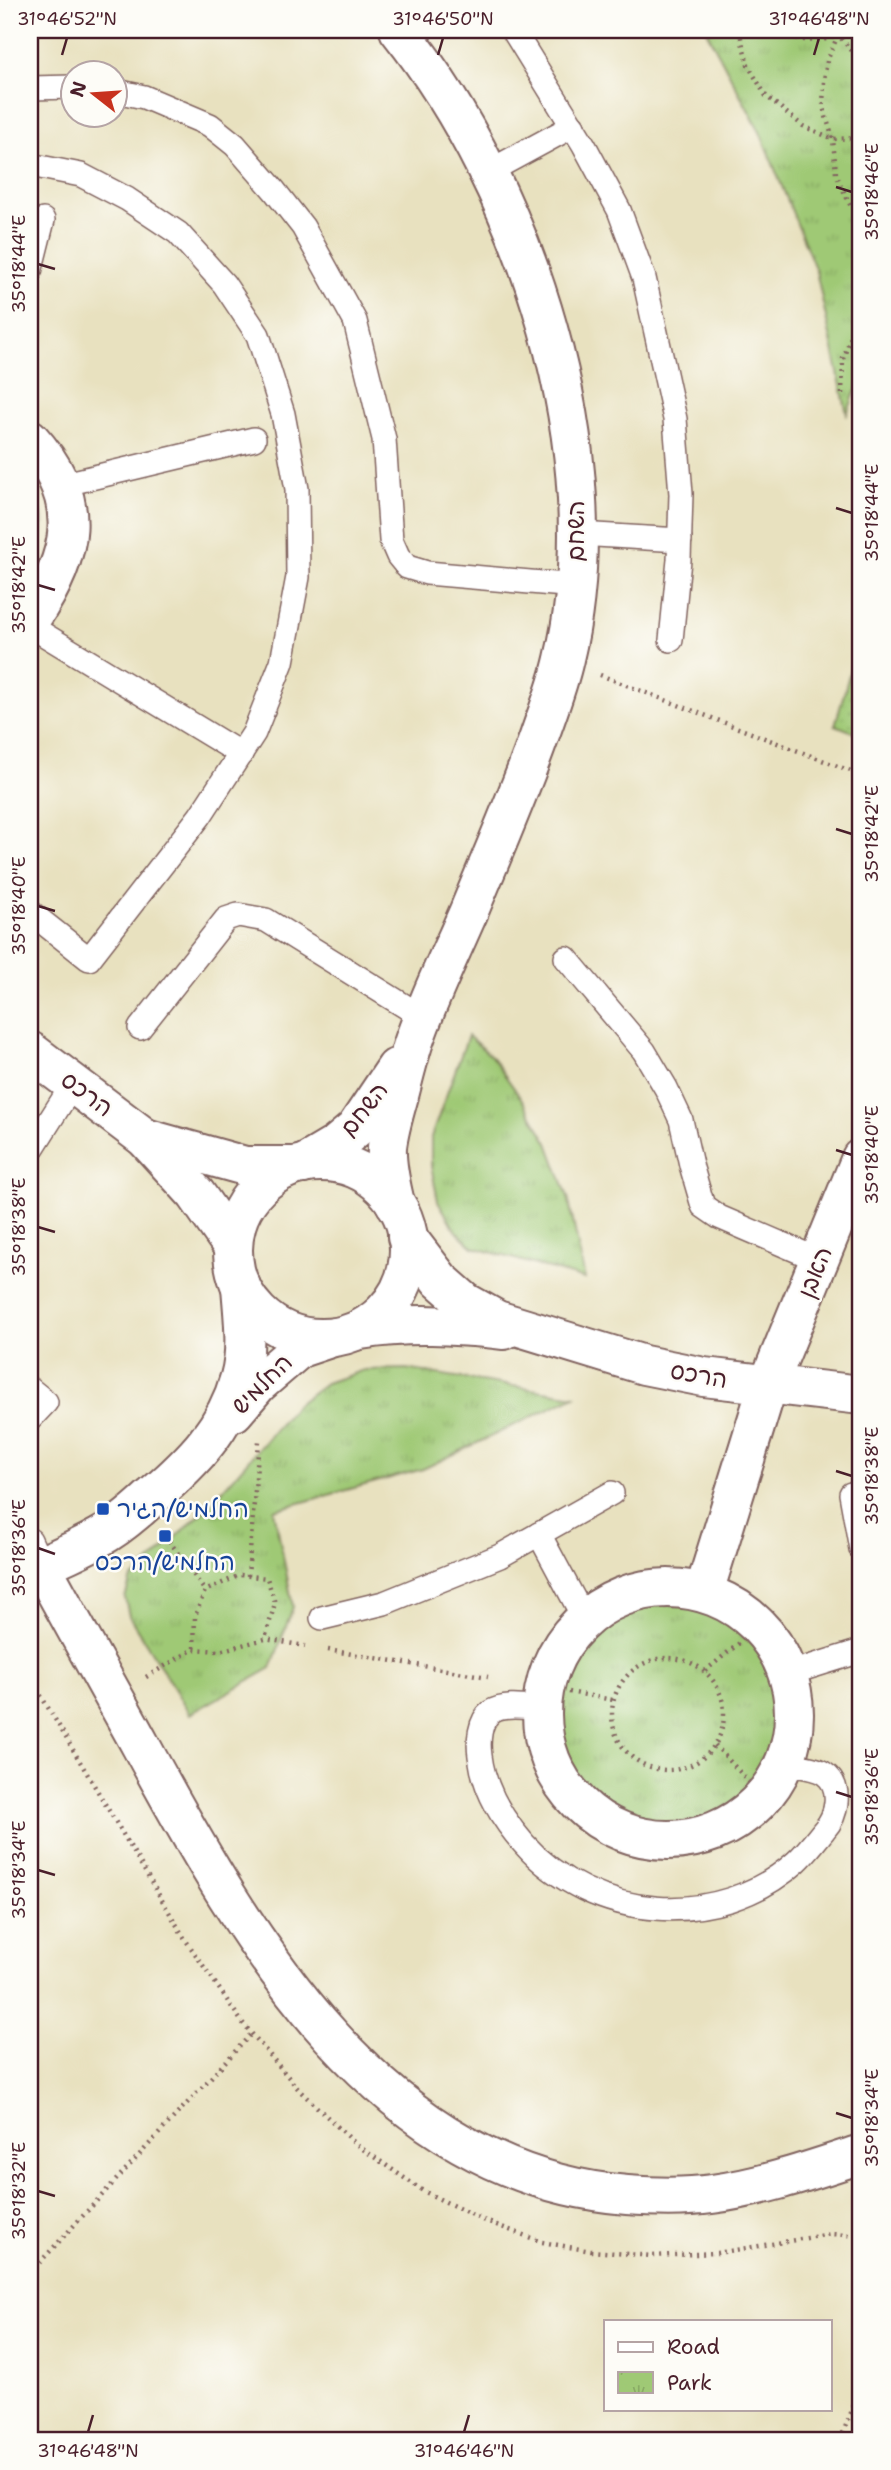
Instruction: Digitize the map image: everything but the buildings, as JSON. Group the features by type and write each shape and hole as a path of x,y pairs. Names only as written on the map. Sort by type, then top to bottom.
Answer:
{"street":[{"name":"השחם","path":"399,30 428,66 464,124 526,261 548,329 565,396 575,468 579,534 576,586 564,661 520,790 419,1031 392,1122 387,1148 401,1220"},
{"path":"30,439 45,456 61,485 69,519 66,549 54,580 30,620"},
{"name":"השחם","path":"298,1165 336,1144 355,1129 419,1031"},
{"name":"הרכס","path":"30,1051 145,1138 196,1194 233,1247"},
{"name":"הרכס","path":"145,1138 245,1166 298,1165"},
{"name":"האבן","path":"704,1592 768,1385 861,1158"},
{"path":"322,1161 352,1167 369,1176 392,1196 401,1220 410,1255 402,1285 384,1312 345,1334 299,1336 271,1323 251,1305 237,1277 233,1247 239,1217 265,1182 298,1165 322,1161"},
{"name":"הרכס","path":"401,1220 440,1280 466,1302 497,1320 644,1365 704,1377 861,1395"},
{"name":"החלמיש","path":"205,1445 230,1405 241,1375 244,1339 241,1286"},
{"name":"הרכס","path":"345,1334 392,1325 449,1325 541,1333"},
{"name":"החלמיש","path":"34,1559 74,1552 110,1532 191,1463 264,1379 300,1348 345,1334"},
{"path":"34,1559 234,1908 289,1986 343,2051 394,2099 453,2140 505,2166 558,2185 598,2193 653,2197 711,2194 768,2184 861,2154"},
{"path":"648,1589 704,1592 751,1618 779,1653 788,1674 794,1703 790,1745 772,1785 749,1810 732,1822 691,1838 662,1840 639,1837 599,1819 566,1788 548,1751 544,1730 544,1698 550,1671 564,1642 585,1620 611,1601 648,1589"}],"lane":[{"path":"513,30 573,126 619,210 644,278 675,419 681,494 680,540 671,639"},
{"path":"30,88 60,87"},
{"path":"130,94 144,97 210,125 235,145 303,227 355,321 384,439 391,540 398,556 407,567 427,573 576,586"},
{"path":"488,172 573,126"},
{"path":"30,165 81,176 127,199 178,233 224,284 258,335 283,414 297,489 298,576 282,662 254,733 200,816 89,959 30,912"},
{"path":"30,272 43,220"},
{"path":"61,485 254,439"},
{"path":"579,534 680,540"},
{"path":"30,626 241,754"},
{"path":"140,1028 226,919 238,915 265,920 419,1031"},
{"path":"566,958 644,1051 666,1088 681,1120 703,1206 719,1217 819,1260"},
{"path":"30,1152 73,1084"},
{"path":"30,1389 46,1402 30,1419"},
{"path":"322,1618 384,1603 500,1556 612,1493"},
{"path":"850,1494 861,1549"},
{"path":"539,1534 585,1620"},
{"path":"788,1674 861,1651"},
{"path":"544,1698 493,1710 484,1720 478,1743 482,1772 495,1804 511,1829 535,1857 561,1878 593,1895 624,1904 660,1910 702,1906 736,1897 767,1882 796,1862 828,1825 837,1803 835,1787 824,1773 784,1763"}],"path":[{"path":"739,30 748,65 766,96 803,126 833,139 861,138"},
{"path":"777,30 796,39 819,41 838,35 844,30"},
{"path":"838,35 827,61 822,107 833,139 836,174 852,209 861,219"},
{"path":"838,35 861,61"},
{"path":"842,394 843,359 861,308"},
{"path":"564,661 861,775"},
{"path":"248,1576 264,1379"},
{"path":"144,1504 205,1591"},
{"path":"194,1648 195,1616 205,1591 240,1575 267,1578 275,1603 265,1639"},
{"path":"705,1671 759,1627"},
{"path":"113,1696 194,1648 219,1651 265,1639 544,1698 613,1700"},
{"path":"662,1658 682,1658 705,1671 718,1686 725,1710 723,1729 704,1758 687,1767 665,1770 647,1766 630,1755 618,1741 611,1718 613,1700 623,1680 636,1667 662,1658"},
{"path":"715,1745 762,1796"},
{"path":"30,2273 252,2033"},
{"path":"840,2440 861,2388"}],"green space":[{"path":"706,30 861,30 861,377 847,414 816,271 760,132"},
{"path":"30,479 40,503 43,526 40,549 30,573"},
{"path":"861,601 861,735 835,725 851,664"},
{"path":"468,1036 491,1056 548,1143 568,1197 585,1279 473,1247 455,1230 438,1201 431,1166 431,1137"},
{"path":"406,1369 575,1396 423,1469 274,1510 293,1607 271,1668 190,1714 129,1616 125,1598 130,1581 208,1507 296,1405 326,1383 364,1370"},
{"path":"668,1604 689,1606 720,1617 746,1636 765,1662 776,1693 776,1735 765,1766 746,1792 720,1811 689,1822 668,1824 647,1822 616,1811 590,1792 571,1766 560,1735 558,1714 560,1693 571,1662 590,1636 616,1617 647,1606"}],"place":[{"name":"החלמיש/הגיר","path":"103,1509"},
{"name":"החלמיש/הרכס","path":"165,1536"}]}
